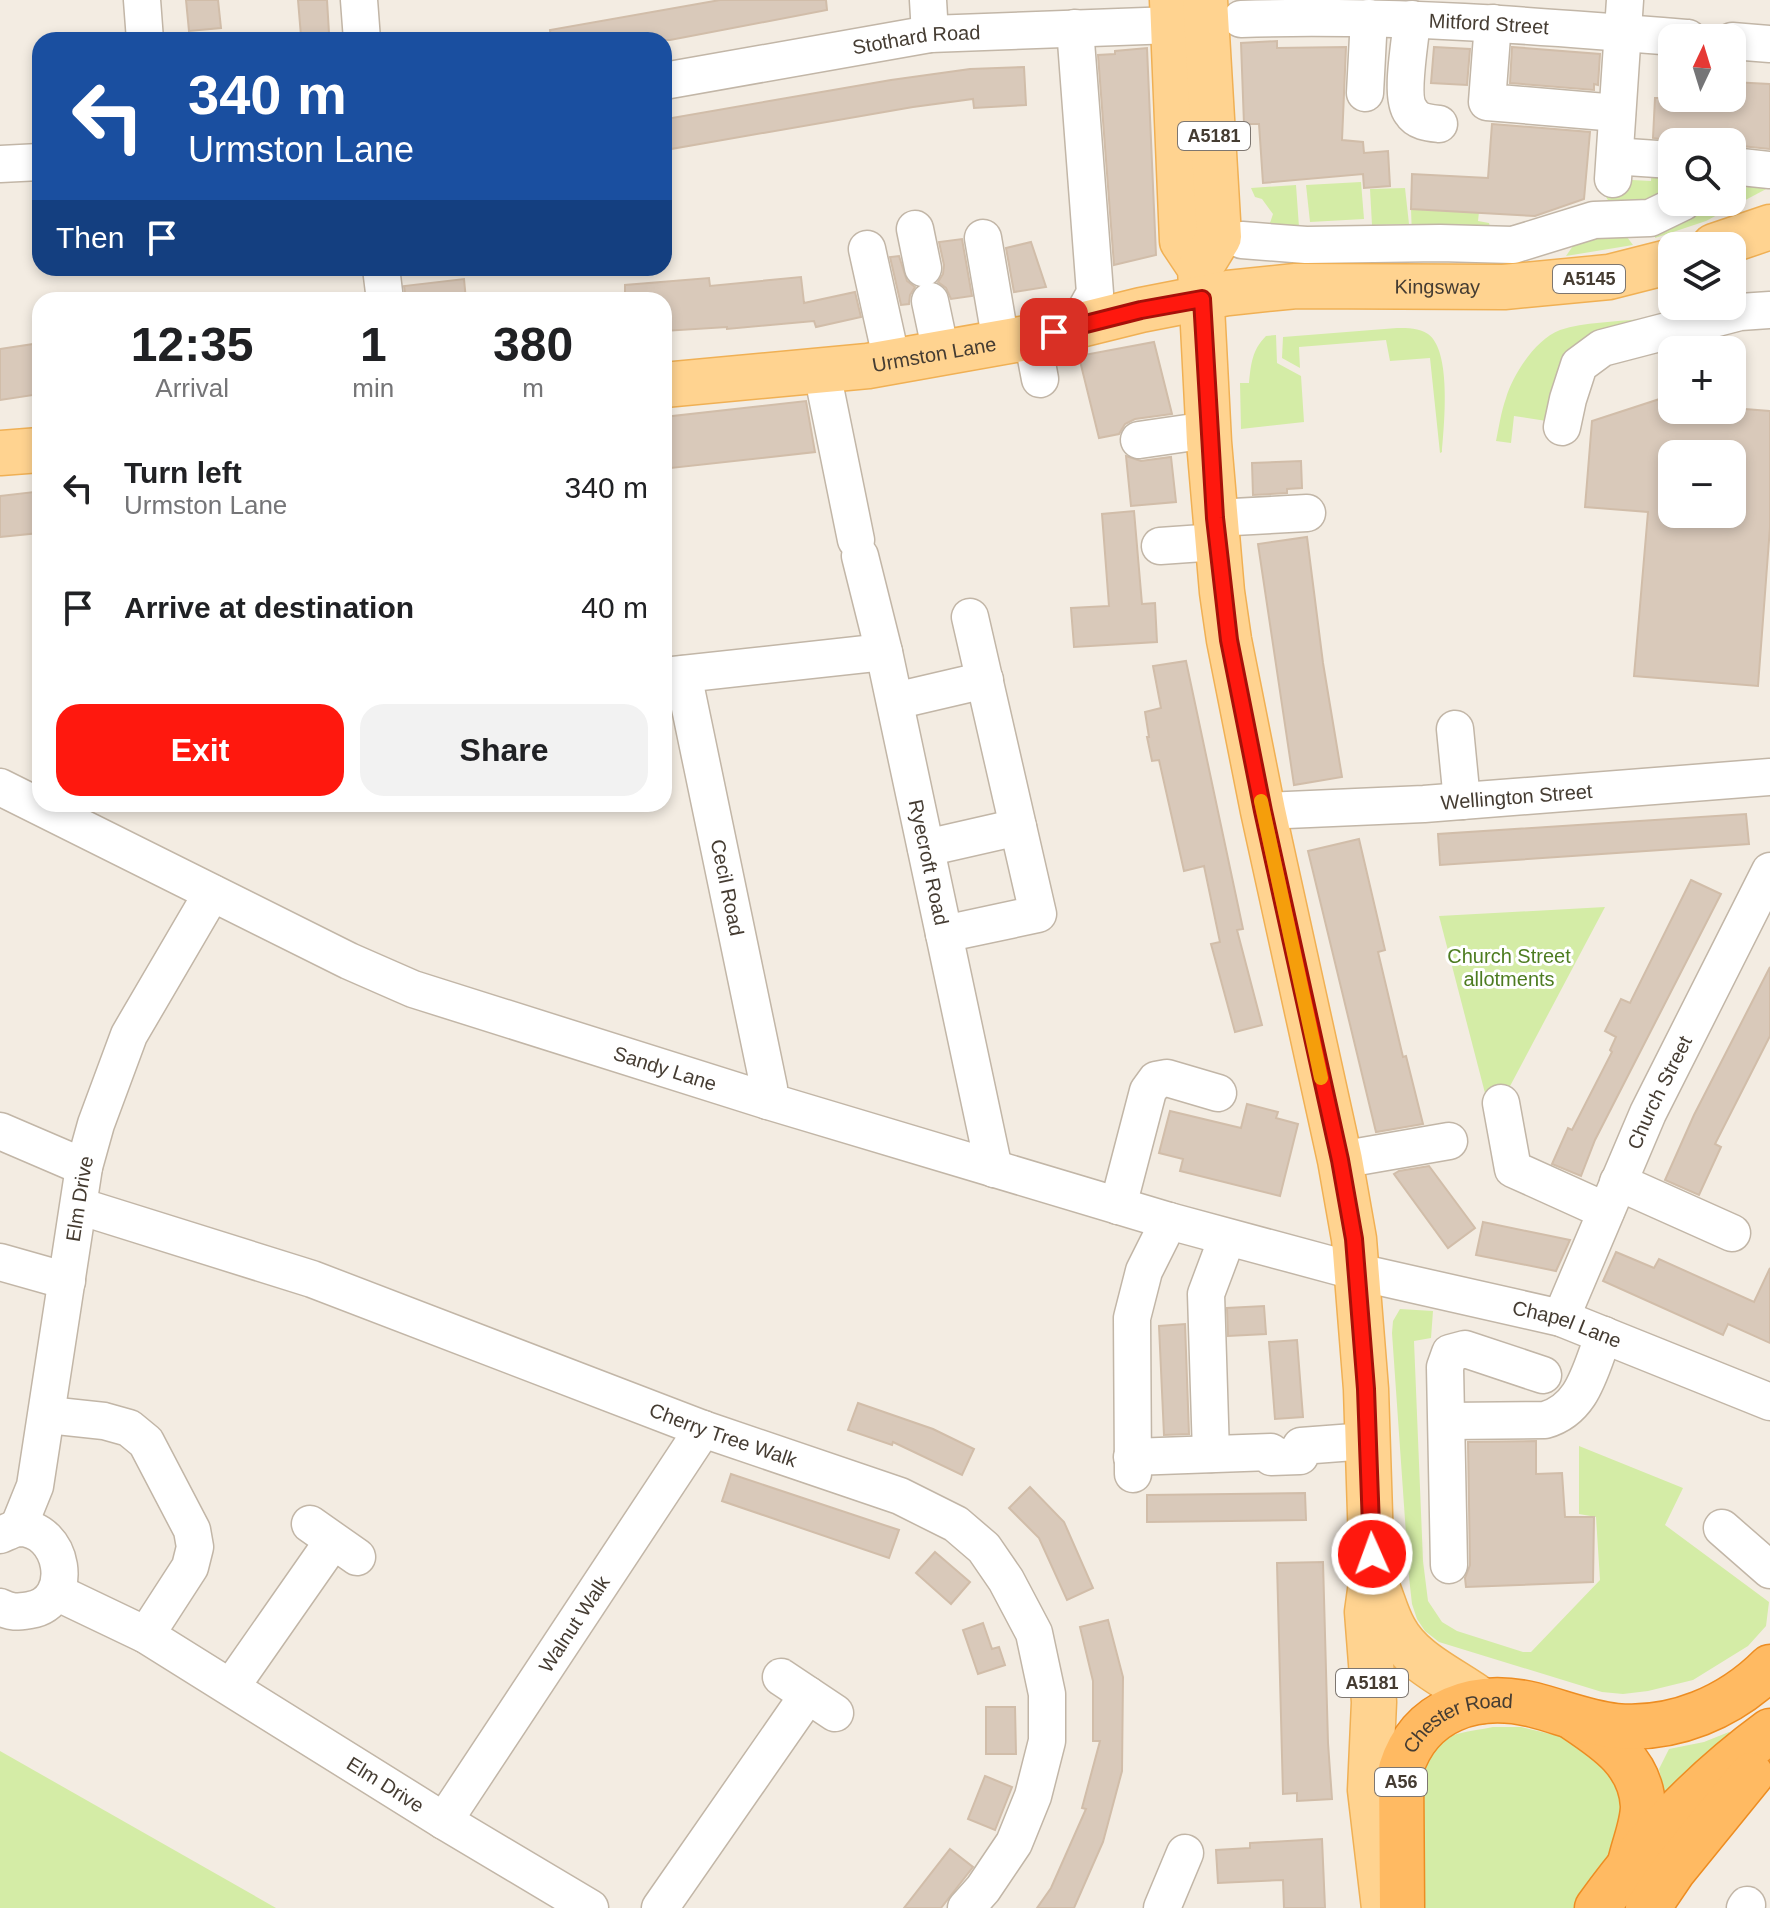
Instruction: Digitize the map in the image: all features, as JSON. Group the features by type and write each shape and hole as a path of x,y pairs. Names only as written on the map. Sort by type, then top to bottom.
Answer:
{"highway":[{"name":"Chester Road","path":"1402,1908 1401,1769 1407,1752 1425,1727 1437,1717 1482,1701 1508,1701 1617,1726 1662,1724 1705,1713 1750,1687 1770,1667"},
{"name":"Chester Road","path":"1574,1718 1612,1744 1637,1777 1643,1808 1630,1863"},
{"name":"Chester Road","path":"1597,1908 1630,1863 1728,1761 1770,1731"},
{"path":"1648,1908 1673,1871 1770,1751"}],"main road":[{"name":"A5181","path":"1200,14 1182,241 1201,283 1216,530 1212,612 1263,811 1340,1160 1358,1272 1366,1389 1372,1576 1367,1612 1374,1702 1370,1790 1384,1908"},
{"path":"1746,235 1770,227"},
{"name":"Kingsway","path":"1201,283 1228,293 1296,286 1476,288 1609,277 1651,236"},
{"name":"Urmston Lane","path":"672,384 825,371 941,353 1024,353 1076,327 1141,310 1201,283"},
{"path":"0,453 32,451"},
{"name":"A5181","path":"1372,1576 1394,1630 1405,1644 1424,1663 1482,1701"}],"street":[{"path":"142,0 144,32"},
{"path":"359,0 361,32"},
{"name":"Mitford Street","path":"1200,14 1311,8 1412,19 1493,23 1623,16 1658,28"},
{"path":"1359,12 1365,93"},
{"name":"Stothard Road","path":"672,79 929,17 1030,15 1075,28 1200,14"},
{"path":"1614,171 1623,16"},
{"path":"1412,19 1406,99 1411,113 1423,122 1439,124"},
{"path":"1493,23 1487,102 1617,113"},
{"path":"1075,28 1095,293 1076,327"},
{"path":"1746,42 1770,44"},
{"path":"0,164 32,162"},
{"path":"1594,220 1597,178 1614,171 1658,163"},
{"path":"1254,244 1513,245 1594,220 1651,236 1670,216"},
{"path":"915,229 941,353"},
{"path":"983,238 1024,353"},
{"path":"867,249 892,362"},
{"path":"1562,427 1579,365 1602,348 1740,312 1770,310"},
{"name":"Ryecroft Road","path":"825,371 825,387 858,548 895,701 994,1169"},
{"path":"1139,440 1208,430"},
{"path":"1160,546 1216,530 1307,513"},
{"path":"944,934 1038,914 970,617"},
{"path":"673,675 884,652"},
{"name":"Cecil Road","path":"673,675 769,1088 768,1101"},
{"path":"895,701 985,680"},
{"path":"1455,729 1462,801"},
{"name":"Wellington Street","path":"1263,811 1462,801 1770,777"},
{"name":"Sandy Lane","path":"0,787 32,803"},
{"name":"Sandy Lane","path":"50,812 413,989 994,1169 1227,1238 1358,1272"},
{"path":"926,848 1018,827"},
{"name":"Church Street","path":"1561,1318 1648,1113 1770,871"},
{"name":"Elm Drive","path":"9,1532 35,1486 84,1167 96,1124 129,1035 212,893"},
{"path":"1118,1206 1148,1091 1156,1080 1167,1078 1218,1093"},
{"path":"1501,1103 1513,1169 1732,1233"},
{"path":"0,1131 84,1167"},
{"path":"1340,1160 1449,1141"},
{"name":"Cherry Tree Walk","path":"79,1206 312,1279 703,1429 900,1496 956,1524 984,1548 1006,1580 1034,1633 1047,1694 1047,1741 1033,1796 1014,1843 966,1908"},
{"path":"1169,1221 1144,1271 1132,1318 1132,1465 1211,1454 1271,1452 1271,1457 1300,1456 1301,1446 1367,1441"},
{"path":"1211,1454 1206,1294 1227,1238"},
{"path":"0,1262 67,1281"},
{"name":"Chapel Lane","path":"1358,1272 1410,1281 1561,1318 1770,1402"},
{"path":"1447,1421 1545,1420 1560,1416 1577,1401 1604,1335"},
{"path":"1449,1565 1445,1367 1450,1353 1465,1349 1543,1375"},
{"path":"48,1415 104,1421 129,1428 146,1442 192,1530 195,1547 190,1567 146,1635"},
{"name":"Walnut Walk","path":"444,1821 703,1429"},
{"path":"1722,1528 1770,1570"},
{"path":"0,1607 11,1613 39,1608 56,1592 61,1574 56,1550 40,1534 9,1532"},
{"path":"231,1687 334,1541"},
{"name":"Elm Drive","path":"56,1592 146,1635 590,1908"},
{"path":"660,1908 808,1695"},
{"path":"1162,1908 1185,1853"}],"green space":[{"path":"1652,161 1658,162 1658,196 1645,207 1609,202 1605,195 1606,186 1632,180 1651,181"},
{"path":"1361,182 1364,219 1310,222 1306,185"},
{"path":"1296,185 1299,227 1286,236 1270,223 1273,214 1262,199 1255,197 1251,188"},
{"path":"1765,185 1768,188 1746,200 1746,187"},
{"path":"1405,188 1409,224 1372,225 1370,189"},
{"path":"1411,209 1479,212 1478,221 1489,223 1493,239 1412,237"},
{"path":"1686,216 1715,216 1673,232 1658,232 1655,238 1655,227"},
{"path":"1584,230 1624,233 1633,245 1566,256"},
{"path":"1641,319 1643,325 1605,334 1553,422 1514,416 1511,443 1496,441 1509,389 1520,368 1542,341 1570,327"},
{"path":"1417,329 1428,334 1441,356 1445,408 1440,453 1430,358 1390,361 1386,340 1299,347 1300,368 1282,358 1283,337"},
{"path":"1276,335 1277,363 1301,376 1304,422 1241,429 1240,383 1249,383 1253,358 1261,341 1266,336"},
{"name":"Church Street allotments","path":"1605,907 1492,1120 1439,916"},
{"path":"1400,1309 1433,1311 1431,1338 1414,1341 1423,1561 1428,1601 1442,1622 1457,1631 1531,1652 1600,1580 1596,1517 1579,1514 1579,1446 1683,1488 1665,1525 1769,1602 1766,1626 1748,1646 1693,1680 1623,1694 1602,1692 1439,1642 1425,1631 1412,1604 1409,1577 1392,1333 1393,1321"},
{"path":"1493,1727 1521,1727 1576,1740 1612,1762 1629,1829 1581,1908 1416,1908 1413,1813 1423,1765 1434,1747 1451,1736"},
{"path":"1729,1732 1733,1736 1668,1809 1659,1769 1669,1749 1704,1742"},
{"path":"0,1751 276,1908 0,1908"}],"building":[{"path":"186,0 218,0 221,28 189,31"},
{"path":"298,0 327,0 329,32 301,32"},
{"path":"720,0 826,0 827,10 672,40 672,32 550,30"},
{"path":"1277,41 1277,48 1346,47 1342,140 1363,142 1364,153 1388,151 1390,186 1364,188 1363,174 1263,183 1259,124 1244,124 1241,43"},
{"path":"1434,47 1470,49 1467,85 1431,83"},
{"path":"1512,47 1600,54 1598,85 1594,84 1594,90 1510,83"},
{"path":"1147,48 1156,255 1114,265 1098,55"},
{"path":"1024,67 1026,105 974,108 973,99 672,149 672,118 970,69"},
{"path":"1746,83 1770,84 1770,149 1746,146 1746,128 1658,128 1658,139 1653,138 1655,98 1658,98 1658,112 1746,112"},
{"path":"1492,124 1590,132 1584,199 1535,216 1411,209 1412,174 1488,178"},
{"path":"962,239 972,296 951,299 946,288 938,282 944,265 939,242"},
{"path":"1031,242 1046,287 1014,292 1006,248"},
{"path":"899,256 907,281 915,287 909,304 901,305 890,257"},
{"path":"801,277 804,303 855,292 861,317 816,327 814,321 672,330 672,292 625,292 625,285 709,278 710,286"},
{"path":"464,279 465,292 405,292 404,286"},
{"path":"1154,342 1172,414 1135,419 1125,424 1119,434 1099,438 1080,361 1084,360 1084,355"},
{"path":"32,344 32,395 0,400 0,349"},
{"path":"1658,400 1658,424 1746,424 1746,409 1770,411 1770,527 1758,686 1634,676 1648,512 1585,507 1592,421"},
{"path":"806,401 815,452 672,468 672,416"},
{"path":"1126,456 1141,461 1171,457 1176,502 1131,506"},
{"path":"1301,461 1302,488 1287,489 1287,493 1253,495 1252,463"},
{"path":"32,492 32,534 0,537 0,496"},
{"path":"1134,511 1142,604 1155,603 1157,642 1074,647 1071,608 1109,606 1102,514"},
{"path":"1307,537 1342,777 1294,785 1258,544"},
{"path":"1186,661 1243,929 1237,930 1262,1025 1235,1032 1211,944 1220,942 1204,866 1184,871 1159,760 1152,761 1147,737 1145,712 1161,708 1153,666"},
{"path":"1746,814 1749,844 1440,865 1438,834"},
{"path":"1359,839 1385,950 1378,952 1423,1124 1376,1132 1308,851"},
{"path":"1691,880 1721,894 1595,1140 1581,1176 1552,1164 1568,1128 1572,1130 1612,1052 1610,1050 1616,1037 1605,1031 1621,999 1630,1003"},
{"path":"1770,967 1770,1036 1715,1144 1721,1147 1699,1195 1665,1180 1694,1115"},
{"path":"1247,1104 1278,1112 1276,1118 1298,1124 1280,1196 1180,1171 1183,1159 1159,1153 1170,1111 1241,1128"},
{"path":"1429,1166 1475,1228 1448,1248 1394,1174"},
{"path":"1483,1222 1570,1240 1556,1271 1476,1255"},
{"path":"1616,1252 1654,1268 1659,1259 1754,1302 1770,1268 1770,1343 1728,1324 1723,1335 1603,1281"},
{"path":"1264,1306 1266,1334 1228,1336 1227,1308"},
{"path":"1185,1324 1189,1434 1164,1435 1159,1326"},
{"path":"1297,1340 1303,1417 1275,1419 1269,1342"},
{"path":"858,1403 933,1429 974,1449 962,1475 893,1442 892,1445 848,1430"},
{"path":"1536,1441 1536,1474 1562,1473 1565,1517 1594,1517 1593,1582 1466,1587 1465,1578 1470,1565 1468,1442"},
{"path":"731,1474 899,1530 889,1558 722,1501"},
{"path":"1030,1487 1064,1522 1093,1588 1067,1600 1039,1538 1009,1508"},
{"path":"1305,1493 1306,1520 1147,1522 1147,1495"},
{"path":"935,1552 970,1582 951,1604 916,1573"},
{"path":"1323,1562 1332,1799 1297,1801 1297,1793 1283,1794 1277,1563"},
{"path":"1108,1620 1123,1677 1122,1771 1103,1842 1074,1908 1037,1908 1051,1888 1086,1809 1082,1808 1100,1741 1093,1741 1093,1681 1080,1627"},
{"path":"983,1623 992,1649 999,1647 1005,1665 978,1674 963,1630"},
{"path":"986,1707 1015,1707 1016,1754 986,1754"},
{"path":"985,1776 1012,1787 995,1830 968,1819"},
{"path":"1322,1839 1325,1908 1284,1908 1283,1880 1218,1883 1216,1850 1250,1848 1250,1843"},
{"path":"950,1849 973,1867 941,1908 904,1908"}],"slow traffic":[{"path":"1261,801 1321,1078"}],"route":[{"path":"1054,332 1141,310 1202,299 1215,518 1229,640 1263,811 1340,1160 1354,1239 1366,1389 1372,1554"}]}
